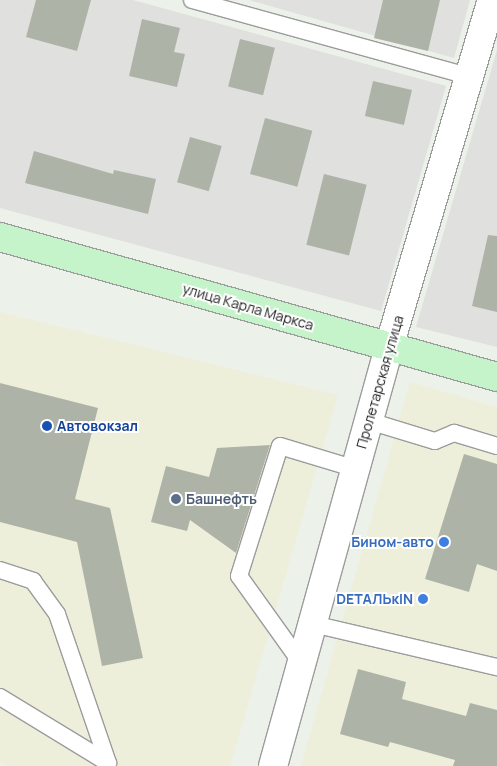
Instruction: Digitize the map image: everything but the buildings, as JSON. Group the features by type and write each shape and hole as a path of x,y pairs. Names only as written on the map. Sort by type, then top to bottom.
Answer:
{"main road":[{"name":"улица Карла Маркса","path":"0,237 497,377"}],"street":[{"name":"Пролетарская улица","path":"274,766 389,347 471,77 492,0"}],"lane":[{"path":"192,0 229,5 471,77"},
{"path":"369,421 434,441 454,433 497,446"},
{"path":"302,664 239,576 280,446 356,469"},
{"path":"0,570 32,581 58,614 107,765"},
{"path":"313,624 497,666"},
{"path":"0,697 107,765"}],"shaded area":[{"path":"0,0 133,0 446,86 381,311 0,208"},
{"path":"249,0 470,0 454,58"},
{"path":"497,50 497,347 416,327"},
{"path":"0,312 338,395 230,766 8,766 0,763"},
{"path":"410,382 497,407 497,766 301,766"}],"place":[{"name":"Автовокзал","path":"47,426"},
{"name":"Башнефть","path":"176,499"},
{"name":"Бином-авто","path":"444,542"},
{"name":"DЕТАЛЬкIN","path":"423,599"}]}
